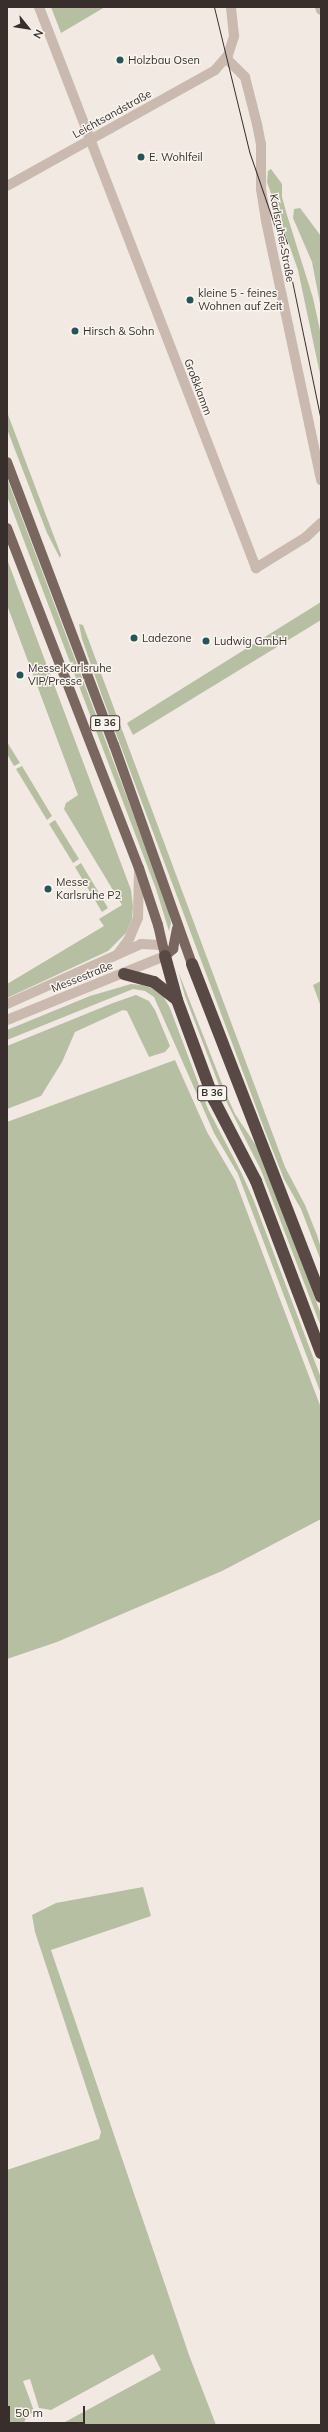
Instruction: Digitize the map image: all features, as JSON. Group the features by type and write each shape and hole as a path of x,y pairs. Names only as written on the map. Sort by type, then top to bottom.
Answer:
{"highway":[{"name":"B 36","path":"167,950 177,1000 214,1100 256,1181 321,1353"},
{"name":"B 36","path":"192,964 321,1297"},
{"path":"124,974 154,982 177,1000"}],"main road":[{"name":"B 36","path":"7,462 114,745 192,964"},
{"name":"B 36","path":"7,528 139,868 167,950"},
{"path":"176,921 176,940 167,950 192,964"}],"street":[{"path":"40,7 89,140"},
{"path":"226,58 234,36 234,7"},
{"name":"Leichtsandstraße","path":"7,186 215,70 226,58"},
{"name":"Karlsruher Straße","path":"226,58 245,77 257,124 261,144 261,189 266,221 321,480"},
{"name":"Großklamm","path":"89,140 256,568 306,537 321,523"},
{"path":"117,955 129,939 138,918 139,868"},
{"name":"Messestraße","path":"7,1004 141,944 167,950"},
{"name":"Messestraße","path":"7,1020 124,974 167,950"}],"green space":[{"path":"51,7 105,7 61,33"},
{"path":"271,169 282,184 282,197 313,298 321,335 321,379 298,270 267,182 268,171"},
{"path":"300,208 321,236 321,309 312,262 293,218 294,209"},
{"path":"7,412 61,555 60,558 47,533 7,429"},
{"path":"7,478 168,907 171,923 169,931 156,889 7,496"},
{"path":"7,559 131,890 133,906 132,919 126,933 108,951 7,998 7,984 104,926 99,919 122,905 64,809 66,803 78,795 7,605"},
{"path":"321,602 321,620 133,735 127,723"},
{"path":"79,624 83,625 285,1167 305,1205 317,1235 321,1248 321,1261 301,1209 284,1179 265,1131 102,696 82,639"},
{"path":"7,742 20,763 14,766 7,754"},
{"path":"22,766 52,816 47,820 16,769"},
{"path":"55,820 79,859 73,863 49,824"},
{"path":"81,863 108,908 102,912 75,867"},
{"path":"178,971 235,1114 259,1150 321,1314 321,1327 261,1170 222,1093 185,996"},
{"path":"321,981 321,1007 313,985"},
{"path":"131,984 152,988 163,996 170,1008 208,1109 241,1172 254,1201 321,1378 321,1394 238,1174 214,1133 154,997 145,991 133,989 7,1040 7,1030 90,996"},
{"path":"136,995 149,1001 155,1010 170,1046 165,1052 149,1057 127,1011 123,1010 75,1032 62,1062 41,1096 7,1109 7,1046"},
{"path":"175,1060 207,1132 235,1180 321,1408 321,1519 222,1571 57,1642 7,1659 7,1122"},
{"path":"143,1887 151,1916 51,1950 189,2355 216,2425 64,2425 65,2422 161,2370 153,2354 51,2410 39,2408 30,2379 23,2381 34,2411 26,2418 23,2425 7,2425 7,2170 99,2139 101,2132 35,1932 32,1915 56,1903"}],"tram line":[{"path":"214,7 249,151 290,271 321,421"},
{"path":"271,199 287,243"}],"place":[{"name":"Holzbau Osen","path":"120,60"},
{"name":"E. Wohlfeil","path":"141,157"},
{"name":"kleine 5 - feines Wohnen auf Zeit","path":"190,300"},
{"name":"Hirsch & Sohn","path":"75,331"},
{"name":"Ladezone","path":"134,638"},
{"name":"Ludwig GmbH","path":"206,641"},
{"name":"Messe Karlsruhe VIP/Presse","path":"20,675"},
{"name":"Messe Karlsruhe P2","path":"48,889"}]}
